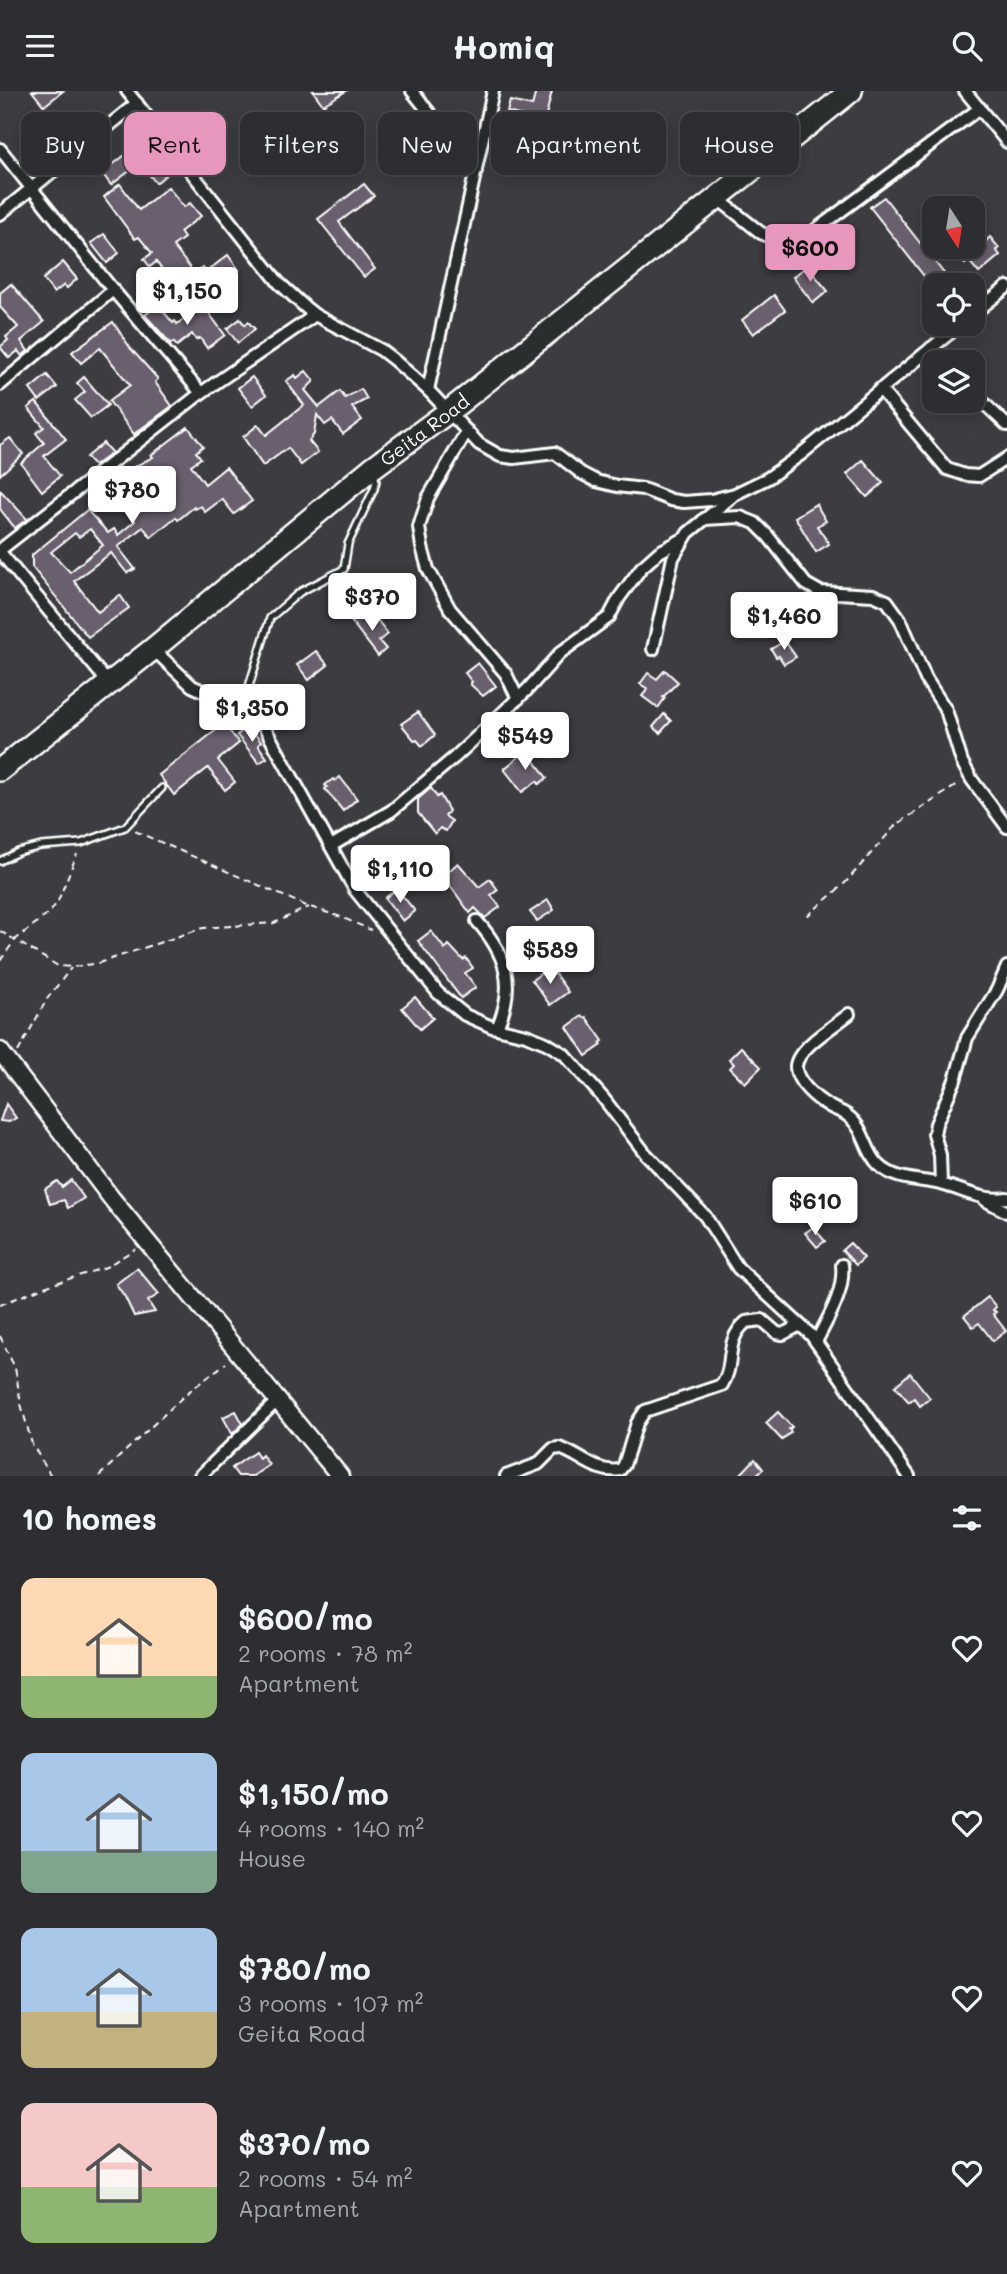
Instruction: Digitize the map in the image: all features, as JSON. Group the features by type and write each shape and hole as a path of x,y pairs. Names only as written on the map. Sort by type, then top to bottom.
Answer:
{"highway":[{"name":"Geita Road","path":"0,770 153,649 372,468 448,412 851,91"}],"street":[{"path":"127,91 279,283 315,316 381,350 428,390 479,445 500,456 523,458 555,453 580,473 596,481 617,487 643,489 671,500 711,500 735,494 768,478 800,455 946,336"},
{"path":"412,91 429,112"},
{"path":"477,166 493,91"},
{"path":"965,91 1007,142"},
{"path":"0,214 137,103"},
{"path":"717,198 761,233 786,243 806,237 980,108"},
{"path":"0,149 113,290 201,393"},
{"path":"428,390 475,175"},
{"path":"985,304 1007,287"},
{"path":"0,385 113,290"},
{"path":"109,684 0,551 201,393 315,316"},
{"path":"880,389 947,469 979,476 1006,459"},
{"path":"985,404 1007,425"},
{"path":"467,431 428,498 419,527 422,547 428,569 450,609 506,674 517,699"},
{"path":"653,649 673,558 685,538 735,494"},
{"path":"704,519 740,517 754,523 768,536 806,584 820,592 873,596 887,601 900,619 926,679 946,711 962,762 1007,827"},
{"path":"331,846 400,804 456,757 517,699 560,653 609,617 641,568 659,552 685,538"},
{"path":"153,649 192,687 255,716 267,731 355,890 438,993 465,1015 497,1028 526,1035 564,1054 604,1099 645,1153 700,1209 738,1268 816,1342 909,1476"},
{"path":"477,921 498,948 506,971 507,998 497,1028"},
{"path":"941,1184 940,1155 934,1134 936,1124 955,1080 967,1038 997,990 1007,967"},
{"path":"849,1014 801,1053 796,1065 799,1077 814,1095 855,1122 880,1166 903,1178 941,1184 982,1198 1007,1212"},
{"path":"0,1051 148,1241 278,1400 326,1469 340,1476"},
{"path":"982,1198 1007,1198"},
{"path":"816,1342 840,1291 842,1265"},
{"path":"506,1476 538,1464 553,1449 559,1448 595,1467 620,1470 637,1423 645,1412 722,1385 726,1379 730,1345 734,1335 747,1322 762,1320 777,1333 783,1334 800,1325"},
{"path":"200,1476 278,1400"}],"lane":[{"path":"242,709 270,618 300,592 344,569 348,544 376,481 372,468"},
{"path":"0,861 18,852 41,846 80,843 125,827 162,788"}],"path":[{"path":"807,916 845,883 896,825 970,776"},
{"path":"125,827 379,935"},
{"path":"0,961 15,940 51,911 58,901 80,843"},
{"path":"0,931 58,966 72,967 99,963 203,928 256,926 282,921 309,907"},
{"path":"10,1065 47,999 72,967"},
{"path":"0,1305 41,1288 106,1267 148,1241"},
{"path":"0,1336 15,1368 23,1415 32,1444 51,1476"},
{"path":"99,1476 187,1393 239,1353"}],"building":[{"path":"32,91 63,91 44,106"},
{"path":"313,91 346,91 323,105"},
{"path":"536,91 552,91 547,112 507,112 510,101 532,106"},
{"path":"124,156 124,175 111,185 104,175 110,175 110,167"},
{"path":"150,175 166,175 156,183"},
{"path":"120,184 139,210 168,187 184,207 190,203 201,216 180,232 184,238 173,246 191,269 173,283 156,262 150,267 144,259 152,253 139,237 135,239 104,197"},
{"path":"364,184 374,196 339,222 375,269 364,277 318,219"},
{"path":"884,197 922,245 922,259 933,259 944,273 922,273 870,207"},
{"path":"104,234 119,253 107,263 91,243"},
{"path":"990,237 999,248 996,250 1000,255 979,273 969,261 965,264 961,259 985,259 985,240"},
{"path":"228,255 239,270 201,299 187,279 203,267 206,272"},
{"path":"63,262 77,279 67,288 64,285 54,293 43,279"},
{"path":"807,266 828,291 813,303 793,277"},
{"path":"11,284 44,322 21,341 28,351 22,356 18,351 9,358 0,347 8,340 6,337 18,327 0,307 0,293"},
{"path":"774,295 785,310 753,334 742,320"},
{"path":"158,305 173,323 175,321 177,324 203,305 225,335 207,348 200,338 196,340 192,334 177,346 173,342 171,344 145,315"},
{"path":"240,319 245,325 248,322 255,329 238,343 227,329"},
{"path":"113,322 131,349 158,379 155,382 172,406 134,434 109,401 130,385 100,348 81,363 72,352"},
{"path":"306,371 314,381 305,390 319,407 340,391 345,398 361,389 367,399 352,407 362,420 343,434 332,420 325,425 317,415 314,434 309,441 318,452 301,465 288,448 263,466 243,437 258,425 266,435 304,405 286,381 295,375 297,378"},
{"path":"47,375 57,387 39,401 30,389"},
{"path":"84,377 108,405 91,418 75,400 85,392 77,383"},
{"path":"252,377 266,395 252,406 238,388"},
{"path":"36,402 66,439 44,456 60,476 42,491 21,463 44,443 36,433 44,427 28,408"},
{"path":"188,427 203,446 196,452 201,458 191,465 205,484 226,467 252,501 234,514 222,499 205,512 201,506 195,509 194,507 151,537 143,527 118,547 135,569 127,573 111,553 74,581 98,612 120,595 129,608 88,637 32,567 32,555 87,510 108,533 114,529 118,535 135,521 128,513 140,503 130,491 140,482 132,468 153,457 151,455","holes":["90,529 103,545 70,572 51,552 75,533 79,537"]},
{"path":"10,438 23,454 0,475 0,445"},
{"path":"103,443 112,453 94,466 86,457"},
{"path":"863,460 883,483 867,497 847,474"},
{"path":"0,490 27,519 15,528 0,509"},
{"path":"816,504 826,521 817,526 829,544 816,552 795,517"},
{"path":"360,615 366,624 375,617 388,634 379,641 386,649 378,656 351,621"},
{"path":"785,641 796,657 784,664 771,649"},
{"path":"316,651 328,665 309,680 297,665"},
{"path":"478,663 496,686 483,696 470,684 472,682 465,673"},
{"path":"665,670 678,682 663,697 665,698 658,708 642,696 648,689 640,684 648,673 657,679"},
{"path":"418,712 435,735 422,746 401,724"},
{"path":"664,714 671,721 660,733 653,727"},
{"path":"224,724 239,743 218,760 235,782 225,790 208,768 174,795 159,775"},
{"path":"249,726 261,742 258,745 267,758 259,763 237,735"},
{"path":"527,750 547,778 539,784 537,781 522,792 504,769"},
{"path":"340,777 357,799 343,811 325,789 325,785"},
{"path":"431,788 437,797 440,795 449,811 445,816 452,821 446,831 440,828 435,834 418,813 418,799"},
{"path":"458,863 479,887 490,879 498,890 491,895 500,907 485,918 475,908 470,913 443,876"},
{"path":"397,889 415,911 403,921 385,898"},
{"path":"548,900 554,910 537,921 530,912"},
{"path":"431,931 445,949 449,945 463,960 466,958 473,968 465,973 476,987 461,998 418,941"},
{"path":"560,938 573,959 562,965 549,945"},
{"path":"550,967 568,992 550,1005 532,980"},
{"path":"415,997 433,1018 420,1029 402,1008"},
{"path":"582,1016 586,1017 603,1041 600,1043 602,1045 586,1056 567,1027"},
{"path":"741,1047 761,1067 745,1083 730,1068 734,1064 729,1059"},
{"path":"6,1104 16,1118 9,1122 0,1121"},
{"path":"71,1180 84,1198 68,1208 64,1200 50,1204 45,1189 57,1181 62,1187"},
{"path":"813,1227 825,1241 817,1247 805,1233"},
{"path":"850,1243 864,1258 856,1265 842,1250"},
{"path":"137,1268 159,1294 148,1301 155,1312 134,1316 116,1284"},
{"path":"988,1297 996,1307 993,1314 1006,1331 993,1341 979,1323 973,1327 964,1316"},
{"path":"910,1373 930,1398 920,1406 914,1398 909,1402 895,1386"},
{"path":"236,1411 243,1424 232,1434 223,1417"},
{"path":"778,1412 792,1427 789,1429 791,1432 782,1440 766,1423"},
{"path":"255,1452 259,1458 262,1455 269,1465 253,1476 238,1476 232,1468"},
{"path":"755,1459 763,1469 755,1476 739,1476"}]}
